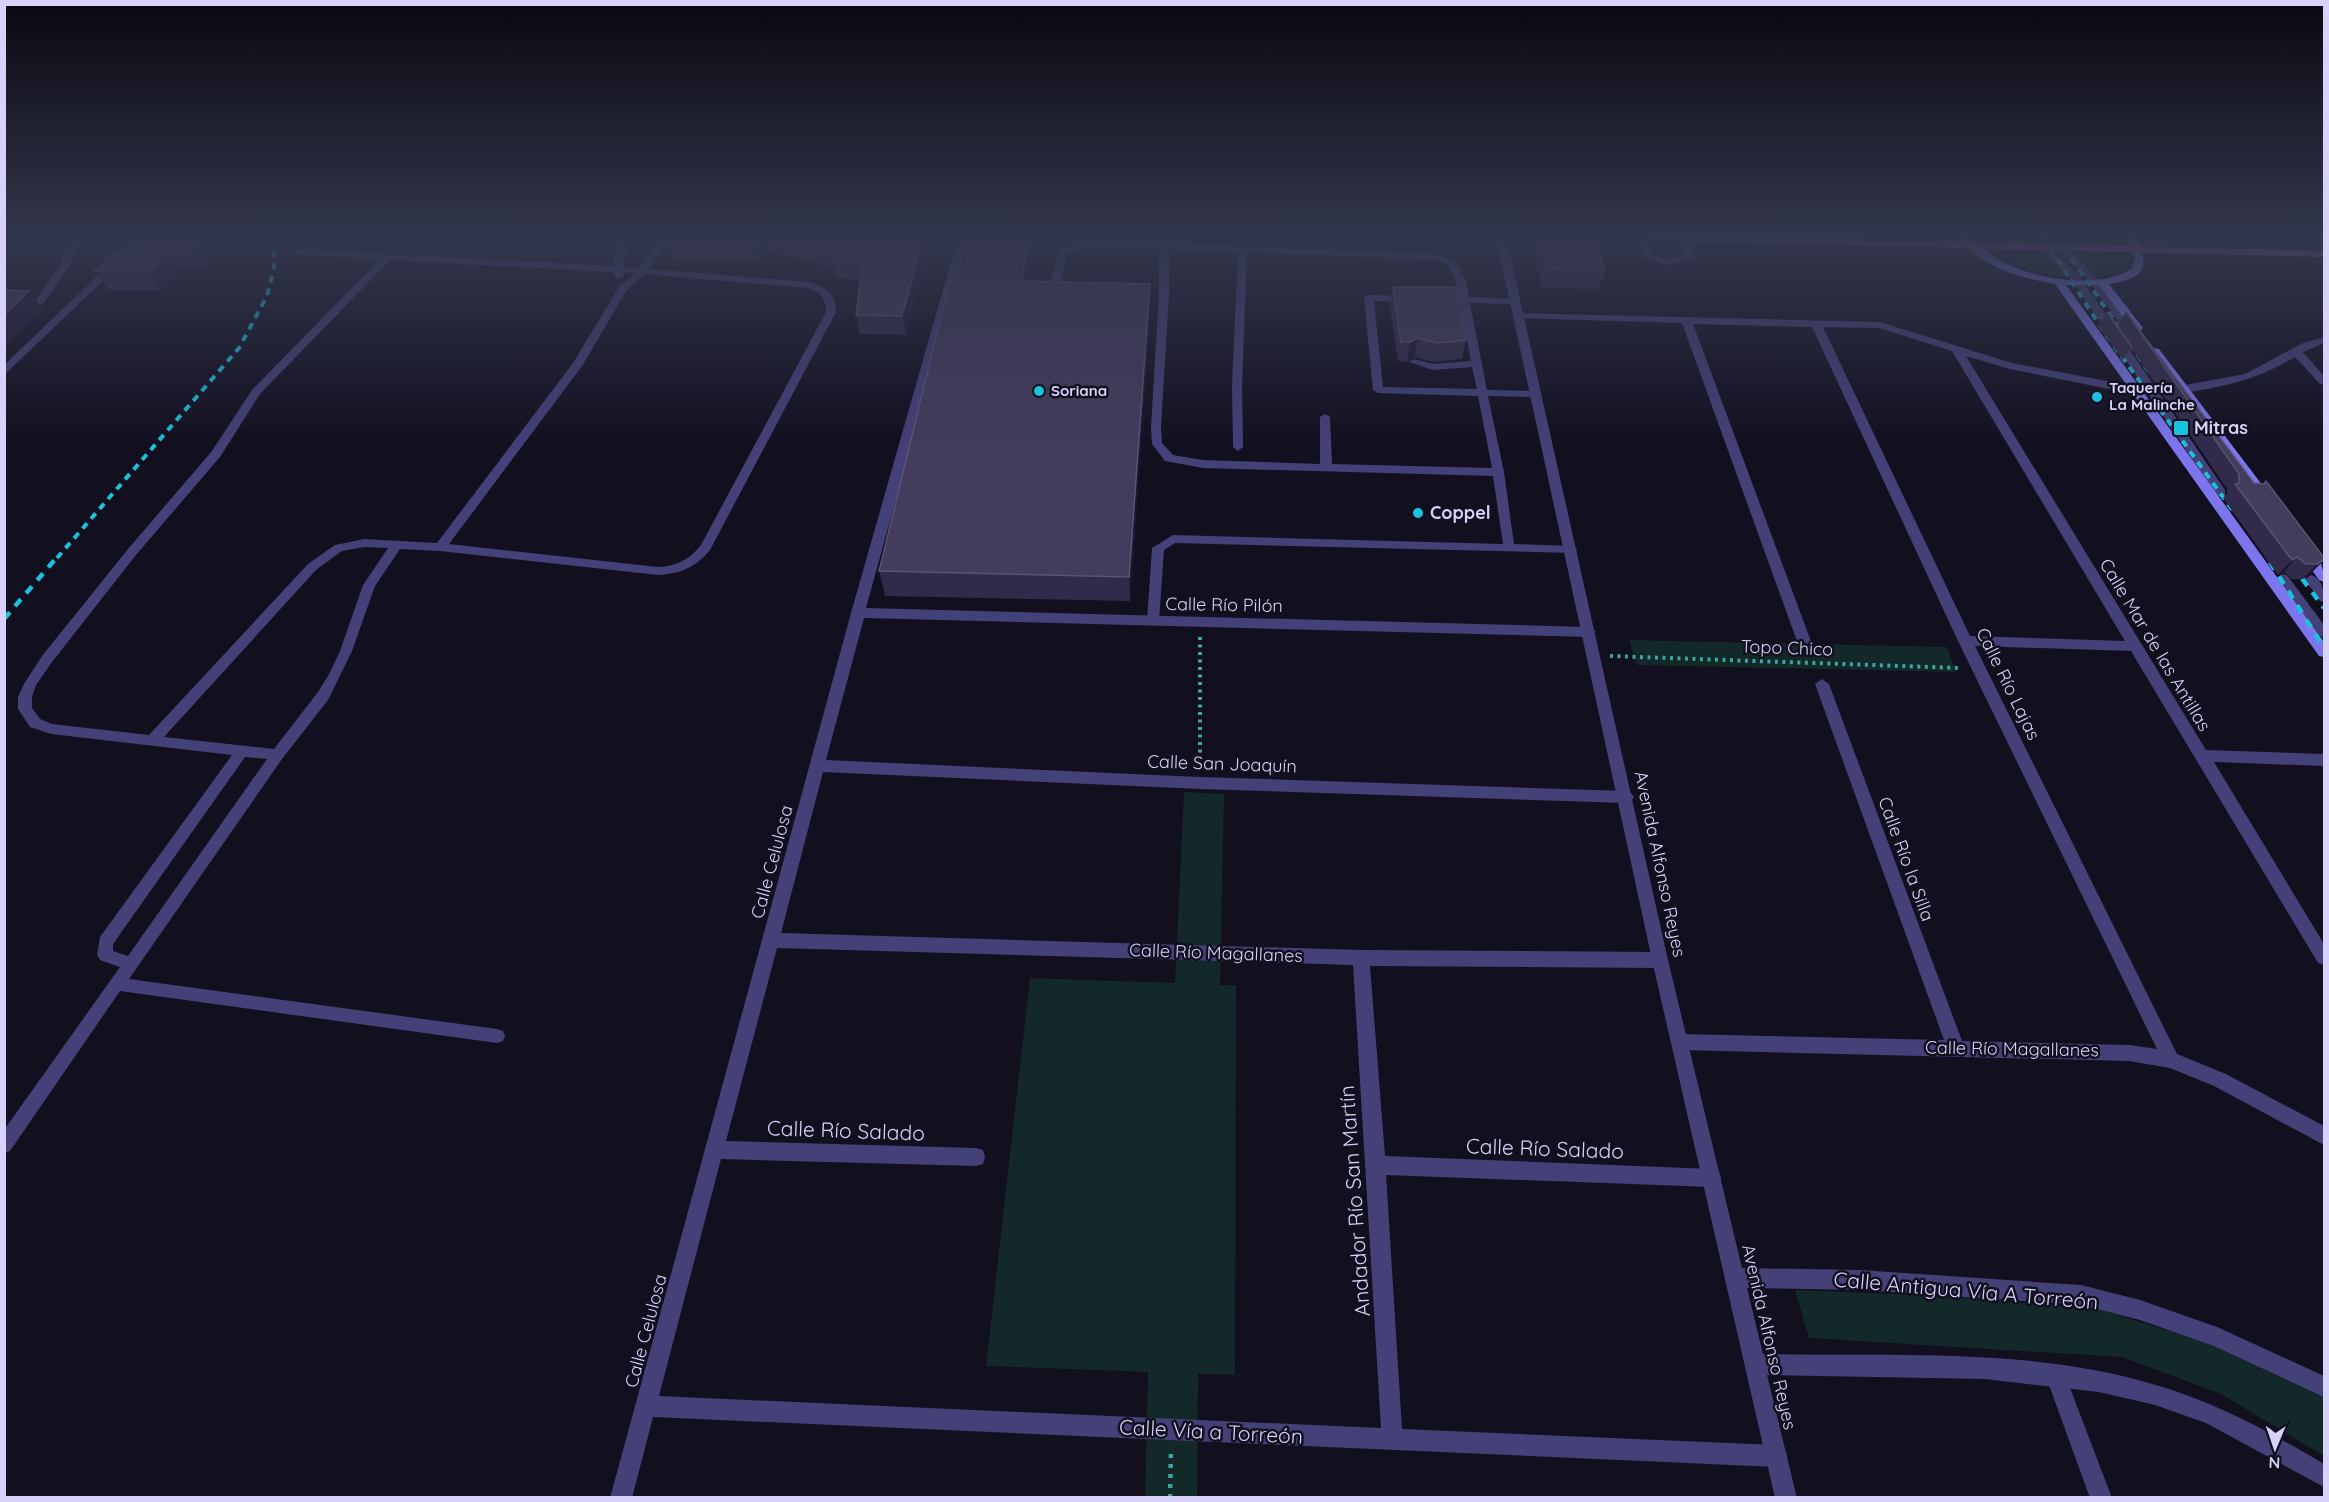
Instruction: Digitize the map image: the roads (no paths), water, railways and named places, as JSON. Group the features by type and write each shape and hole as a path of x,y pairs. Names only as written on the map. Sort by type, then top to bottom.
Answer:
{"main road":[{"path":"2076,307 2325,652"},
{"path":"2119,307 2185,389 2276,511"},
{"path":"2296,539 2325,577"}],"street":[{"path":"4,372 71,307"},
{"name":"Calle Celulosa","path":"621,1497 858,613 943,307"},
{"path":"1516,309 1687,321 1880,325 2054,376 2134,390"},
{"name":"Avenida Alfonso Reyes","path":"1516,309 1626,797 1660,960 1682,1042 1786,1497"},
{"path":"1687,321 1805,644"},
{"name":"Calle Río Lajas","path":"1816,323 1978,668 2171,1060"},
{"path":"2185,389 2257,374 2298,353 2311,343 2325,340"},
{"name":"Calle Mar de las Antillas","path":"1956,349 2325,958"},
{"path":"2298,353 2325,382"},
{"name":"Calle Río Pilón","path":"858,613 1589,632"},
{"path":"1965,641 2135,646"},
{"name":"Calle Río la Silla","path":"1822,684 1956,1048"},
{"path":"2201,756 2325,760"},
{"name":"Calle San Joaquín","path":"818,766 1200,783 1626,797"},
{"name":"Calle Río Magallanes","path":"771,940 1361,958 1660,960"},
{"name":"Andador Río San Martín","path":"1361,958 1392,1440"},
{"name":"Calle Río Magallanes","path":"1682,1042 2129,1053 2171,1060 2220,1080 2325,1136"},
{"name":"Calle Río Salado","path":"715,1150 976,1157"},
{"name":"Calle Río Salado","path":"1376,1165 1712,1178"},
{"name":"Calle Antigua Vía A Torreón","path":"1735,1278 1860,1280 2080,1295 2140,1310 2217,1336 2325,1387"},
{"path":"1754,1364 1973,1369 2055,1374 2098,1380 2145,1392 2208,1413 2263,1440 2325,1476"},
{"path":"2055,1374 2101,1497"},
{"name":"Calle Vía a Torreón","path":"646,1406 1776,1456"}],"lane":[{"path":"277,755 51,729 35,723 25,709 25,697 30,684 101,589 216,454 256,392 338,307"},
{"path":"441,547 579,364 612,307"},
{"path":"153,740 322,557 352,544 441,547 649,571 679,570 698,559 826,325 831,307"},
{"path":"1163,307 1156,427 1157,444 1168,458 1188,463 1498,472"},
{"path":"1238,447 1237,386 1240,307"},
{"path":"1370,307 1378,390 1535,394"},
{"path":"1465,307 1498,472 1509,548"},
{"path":"1505,307 1516,309"},
{"path":"2096,307 2221,493"},
{"path":"2115,307 2137,341"},
{"path":"2144,350 2233,474"},
{"path":"1414,362 1432,367 1477,364"},
{"path":"1325,417 1326,466"},
{"path":"1153,621 1158,548 1173,539 1570,550"},
{"path":"4,1144 277,755 323,696 346,651 365,593 397,545"},
{"path":"2283,578 2325,633"},
{"path":"2311,579 2325,598"},
{"path":"131,964 105,955 105,942 242,751"},
{"path":"117,984 497,1036"}],"railway":[{"path":"57,558 239,348 261,307"},
{"path":"2088,307 2233,511"},
{"path":"2105,307 2149,372"},
{"path":"4,619 58,556"},
{"path":"2270,562 2324,648"},
{"path":"2292,565 2324,608"}],"place":[{"name":"Soriana","path":"1039,391"},
{"name":"Taquería La Malinche","path":"2097,397"},
{"name":"Mitras","path":"2181,428"},
{"name":"Coppel","path":"1418,513"}]}
